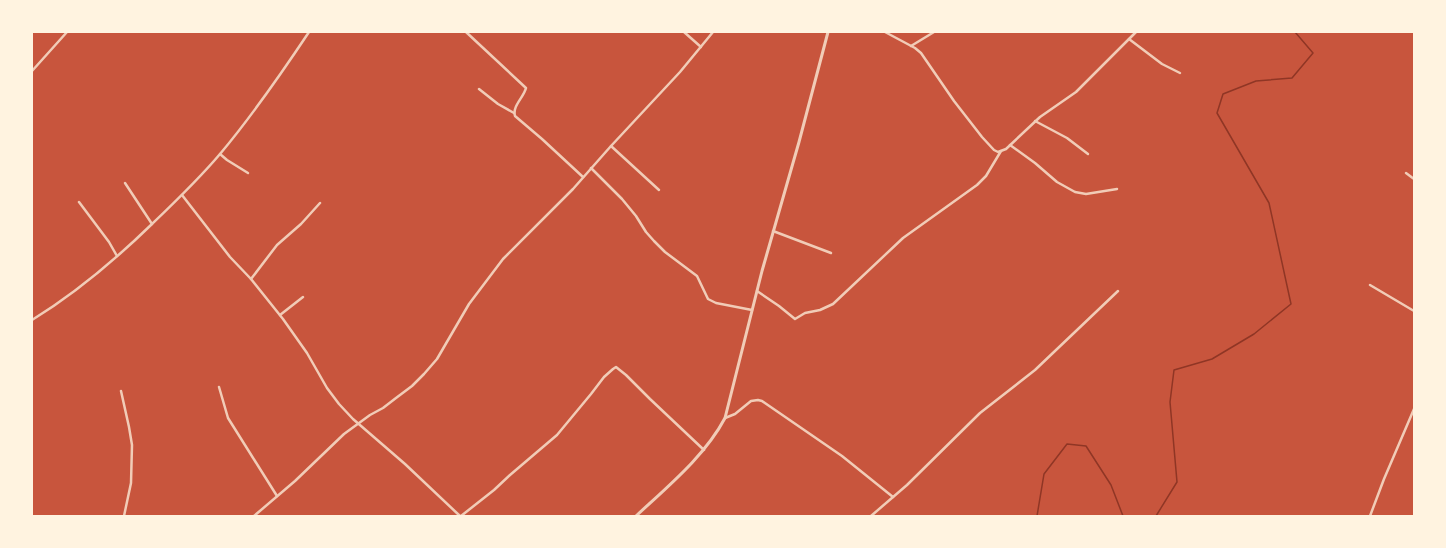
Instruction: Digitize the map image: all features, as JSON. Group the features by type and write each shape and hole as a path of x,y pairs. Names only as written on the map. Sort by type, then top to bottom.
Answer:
{"street":[{"path":"32,71 67,32"},
{"path":"32,320 79,289 117,256 182,195 220,154 271,88 309,32"},
{"path":"466,32 526,88 514,113"},
{"path":"684,32 701,47"},
{"path":"254,516 295,481 358,423 396,398 412,386 424,374 437,359 470,304 503,258 573,190 591,168 680,72 713,32"},
{"path":"636,516 704,450 719,430 725,418 773,231 828,32"},
{"path":"886,32 911,46 924,56 954,101 982,138 994,150 1001,151"},
{"path":"911,46 934,32"},
{"path":"757,291 795,319 805,313 820,310 833,304 904,238 986,176 1001,151 1010,145 1048,110 1060,104 1076,92 1136,32"},
{"path":"1129,39 1162,64 1180,74"},
{"path":"479,89 498,104 514,113 518,119 583,177"},
{"path":"1035,121 1067,138 1088,154"},
{"path":"1010,145 1035,163 1057,182 1075,192 1086,194 1117,190"},
{"path":"611,146 659,190"},
{"path":"220,154 248,173"},
{"path":"591,168 622,199 654,241 665,252 696,276 708,299 752,310"},
{"path":"1406,173 1414,179"},
{"path":"125,183 152,224"},
{"path":"182,195 230,257 251,279 280,315 307,352 333,397 358,423 461,516 557,436 604,377 616,368 626,375 704,450"},
{"path":"79,202 109,242 117,256"},
{"path":"251,279 277,245 301,224 320,203"},
{"path":"773,231 831,253"},
{"path":"1370,285 1414,310"},
{"path":"871,516 927,466 980,413 1035,370 1118,290"},
{"path":"280,315 303,297"},
{"path":"219,387 230,423 277,496"},
{"path":"120,391 132,445 131,483 124,516"},
{"path":"725,418 735,414 751,401 762,401 842,456 893,497"},
{"path":"1370,516 1384,478 1414,409"}],"waterway":[{"path":"1156,516 1177,482 1170,402 1174,370 1212,359 1254,334 1291,304 1269,203 1217,113 1223,94 1256,81 1292,78 1313,53 1295,32"},
{"path":"1037,516 1044,474 1067,444 1086,446 1111,485 1123,516"}]}
